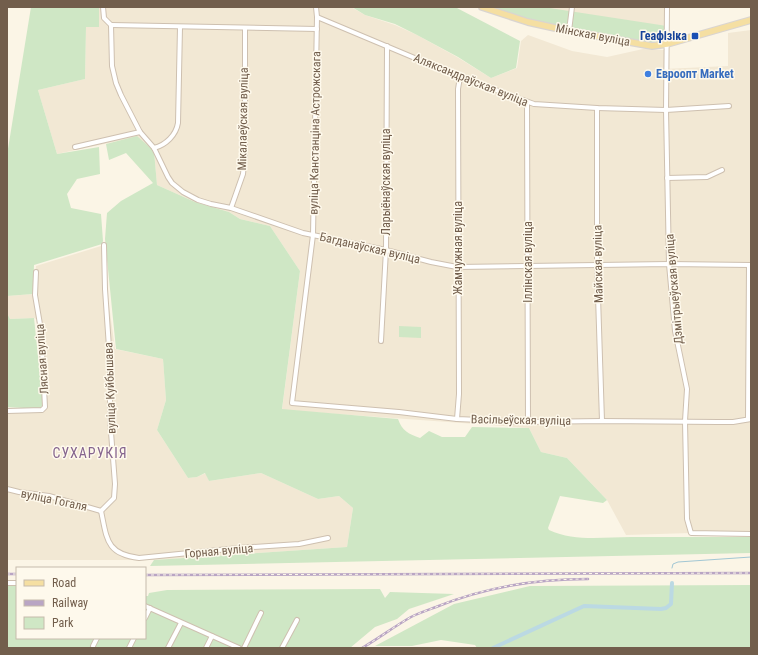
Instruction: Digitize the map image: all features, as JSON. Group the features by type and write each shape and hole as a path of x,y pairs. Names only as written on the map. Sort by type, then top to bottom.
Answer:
{"main road":[{"name":"Мінская вуліца","path":"482,7 513,18 569,31 652,46 667,44 751,20"}],"street":[{"path":"103,7 104,18 111,26 317,29"},
{"name":"вуліца Канстанціна Астрожскага","path":"292,403 313,235 317,29 316,7"},
{"name":"Дзмітрыеўская вуліца","path":"667,7 666,110 669,264 675,331 687,389 685,421 687,519 691,533 751,534"},
{"path":"569,31 572,8"},
{"name":"Аляксандраўская вуліца","path":"317,17 460,77 527,102 544,106 666,110 729,106"},
{"name":"Багданаўская вуліца","path":"111,26 112,66 114,78 125,106 140,132 154,148 168,178 178,188 198,200 232,208 303,233 386,250 437,264 457,267 669,264 750,265"},
{"path":"154,148 167,142 173,135 178,123 180,27"},
{"name":"Мікалаеўская вуліца","path":"232,208 243,174 245,154 245,28"},
{"name":"Ларыёнаўская вуліца","path":"381,342 386,250 387,46"},
{"name":"Жамчужная вуліца","path":"457,420 459,394 457,267 458,89 460,77"},
{"name":"Іллінская вуліца","path":"527,102 528,422"},
{"name":"Майская вуліца","path":"597,108 597,265 602,421"},
{"path":"76,147 140,132"},
{"path":"667,178 707,177 722,170"},
{"name":"вуліца Куйбышава","path":"101,511 114,498 115,484 110,419 110,362 105,290 104,245"},
{"path":"749,419 750,265"},
{"name":"Лясная вуліца","path":"7,411 42,410 45,407 41,330 35,295 36,272"},
{"name":"Васільеўская вуліца","path":"292,403 399,412 457,420 528,422 733,422 749,419"},
{"name":"вуліца Гогаля","path":"7,490 49,496 101,511"},
{"name":"Горная вуліца","path":"101,511 112,548 125,556 139,558 299,544 328,538"},
{"path":"146,606 240,648"},
{"path":"146,616 150,608"},
{"path":"244,648 261,613"},
{"path":"282,648 297,620"},
{"path":"168,648 181,623"},
{"path":"206,648 212,636"},
{"path":"93,646 96,639"},
{"path":"129,648 134,639"}],"shaded area":[{"path":"99,7 351,7 365,15 395,25 417,35 491,78 517,68 521,41 528,35 572,51 607,57 643,49 664,50 664,69 728,66 728,33 751,30 751,534 691,533 626,535 607,500 567,458 541,452 529,428 282,410 300,271 270,226 240,219 229,212 195,202 157,185 154,151 137,137 57,154 38,90 85,79 86,27 99,27"},
{"path":"482,7 667,7 667,26"},
{"path":"101,246 115,349 163,359 166,400 157,430 188,478 197,477 206,473 209,481 261,473 318,499 339,496 353,508 347,547 154,560 7,560 7,409 41,410 44,404 38,320 34,318 10,319 7,313 7,296 34,294 36,266"}],"green space":[{"path":"31,7 99,7 99,27 86,27 85,79 38,90 57,154 99,147 100,174 77,179 67,194 71,208 101,214 103,241 102,244 34,265 33,294 7,296 7,155"},
{"path":"352,7 455,7 520,41 516,68 491,78 458,57 417,35 395,24 365,15"},
{"path":"482,7 543,7 667,26 667,44 658,46 569,31"},
{"path":"137,136 154,151 157,185 195,202 229,212 240,219 270,226 300,271 282,409 398,419 406,432 420,438 429,431 442,437 465,437 472,427 529,428 541,452 567,458 607,500 603,503 560,496 548,528 549,530 569,536 590,538 751,537 751,553 150,566 154,560 347,547 353,508 339,496 318,499 261,473 209,481 205,473 197,477 188,478 157,430 166,400 163,359 116,349 105,239 107,213 121,201 153,183 126,153 109,160 106,144"},
{"path":"7,313 10,319 34,318 43,404 40,409 7,407"},
{"path":"399,326 421,327 421,338 399,337"},
{"path":"7,585 16,585 16,639 146,639 146,596 148,596 149,593 167,590 380,589 385,598 390,592 454,594 409,609 397,619 375,627 350,648 7,648"},
{"path":"751,585 751,648 477,648 475,645 441,640 412,646 375,646 454,604 530,586"}],"waterway":[{"path":"672,568 673,564 678,562 751,557"},
{"path":"493,648 584,606 666,608 671,604 672,583"}],"railway":[{"path":"146,575 751,573"},
{"path":"7,574 16,574"},
{"path":"362,648 411,617 473,594 492,589 530,583 569,579 588,579"}],"place":[{"name":"Геафізіка","path":"695,36"},
{"name":"Евроопт Market","path":"648,74"}],"district":[{"name":"СУХАРУКІЯ","path":"90,453"}]}
